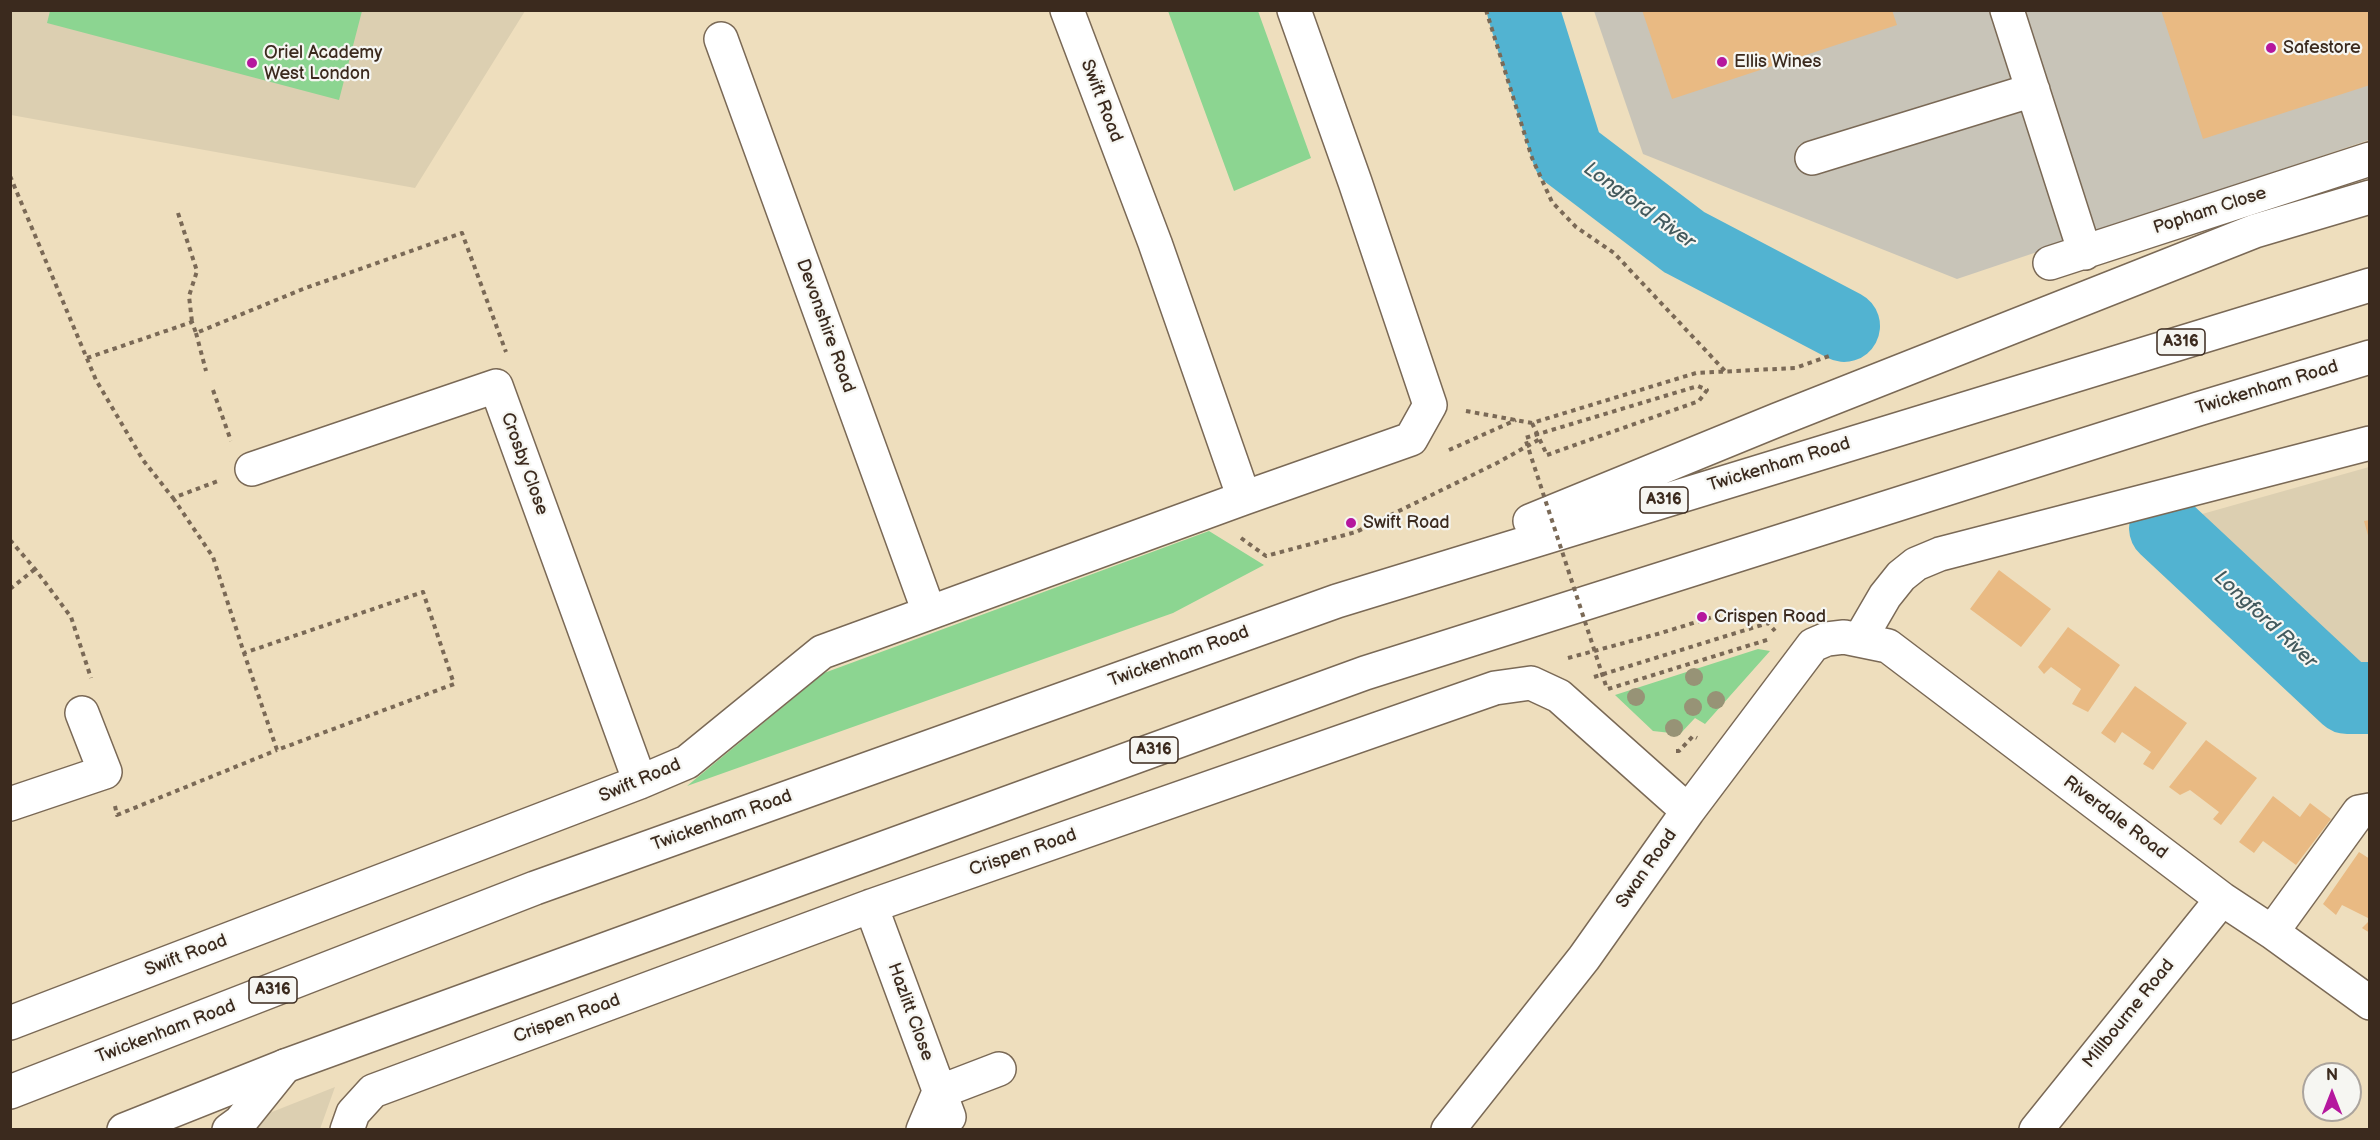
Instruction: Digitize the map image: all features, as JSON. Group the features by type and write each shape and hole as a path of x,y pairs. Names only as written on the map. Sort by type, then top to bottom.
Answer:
{"main road":[{"name":"Swift Road","path":"1067,10 1155,243 1244,498"},
{"path":"1294,10 1359,192 1430,405"},
{"path":"2007,10 2085,253"},
{"name":"Devonshire Road","path":"721,39 929,612"},
{"path":"1812,158 2033,90"},
{"name":"Popham Close","path":"2050,263 2370,159"},
{"path":"1337,600 1777,420 2254,231 2370,197"},
{"name":"Twickenham Road","path":"10,1092 536,888 1337,600 2370,285"},
{"name":"Twickenham Road","path":"124,1130 285,1066 1365,673 2198,409 2370,357"},
{"path":"2198,409 2370,372"},
{"path":"247,471 496,387"},
{"name":"Crosby Close","path":"496,387 640,782"},
{"name":"Swift Road","path":"10,1023 687,762 822,652 1203,512 1411,439 1430,405"},
{"path":"1860,639 1878,606 1901,576 1916,564 1940,554 2370,442"},
{"name":"Swan Road","path":"1448,1130 1584,958 1688,811 1813,645 1827,639 1844,637 1860,639"},
{"name":"Riverdale Road","path":"1860,639 1888,646 2222,900 2272,932 2370,1003"},
{"name":"Crispen Road","path":"347,1130 353,1113 373,1091 871,906 1495,688 1531,683 1559,696 1688,811"},
{"path":"10,804 94,775 82,713"},
{"path":"2272,932 2360,812 2370,810"},
{"name":"Millbourne Road","path":"2036,1130 2222,900"},
{"name":"Hazlitt Close","path":"871,906 937,1113"},
{"path":"229,1130 240,1122 285,1066"},
{"path":"937,1113 999,1069"}],"path":[{"path":"1486,10 1532,158 1552,202 1576,227 1614,253 1725,371"},
{"path":"10,176 96,380 143,460 173,498 213,557 277,750"},
{"path":"178,213 197,272 189,296 192,322 206,371"},
{"path":"196,333 303,290 462,233 515,378 496,387"},
{"path":"87,358 192,322"},
{"path":"1430,405 1532,423 1696,373 1795,368"},
{"path":"1532,423 1540,439 1547,455 1699,401 1707,390 1698,386 1526,438 1606,690 1773,638 1775,629 1768,623 1614,671"},
{"path":"173,498 247,471 213,390"},
{"path":"1203,512 1266,556 1356,532 1497,463 1540,439"},
{"path":"11,541 71,617 96,695 82,713"},
{"path":"10,589 35,569"},
{"path":"94,775 117,815 277,750 454,684 423,592 244,653"},
{"path":"1560,660 1661,633 1732,610"}],"shaded area":[{"name":"Oriel Academy West London","path":"10,11 525,11 415,188 11,115"},
{"path":"1594,11 2369,11 2369,140 1957,279 1643,154"},
{"path":"2369,467 2369,667 2360,667 2188,518"},
{"path":"335,1087 320,1129 229,1129"}],"green space":[{"path":"50,10 362,11 339,100 47,23"},
{"path":"1168,11 1258,11 1311,158 1234,191"},
{"path":"1209,531 1264,565 1173,613 687,786 824,673"},
{"path":"1758,649 1770,651 1705,724 1695,718 1680,734 1653,731 1615,695"}],"building":[{"name":"Ellis Wines","path":"1642,10 1892,10 1897,25 1672,99"},
{"name":"Safestore","path":"2161,10 2370,10 2370,85 2203,139"},
{"path":"2370,520 2370,539 2369,539 2364,521"},
{"path":"1999,570 2051,609 2021,647 1970,609"},
{"path":"2068,627 2120,665 2088,712 2072,704 2081,689 2051,667 2044,674 2038,667"},
{"path":"2135,686 2187,723 2153,770 2143,764 2151,752 2122,732 2115,743 2101,733"},
{"path":"2206,740 2257,778 2221,825 2213,819 2219,812 2190,790 2180,795 2169,787"},
{"path":"2273,796 2300,817 2310,803 2331,819 2296,865 2263,841 2254,853 2239,842"},
{"path":"2359,852 2370,859 2370,919 2342,905 2336,915 2323,904"},
{"path":"2370,920 2370,933 2362,928"}],"waterway":[{"name":"Longford River","path":"1523,10 1568,154 1684,242 1844,326"},
{"name":"Longford River","path":"2165,528 2347,698 2370,698"}],"place":[{"name":"Safestore","path":"2271,48"},
{"name":"Ellis Wines","path":"1722,62"},
{"name":"Oriel Academy West London","path":"252,63"},
{"name":"Swift Road","path":"1351,523"},
{"name":"Crispen Road","path":"1702,617"}]}
